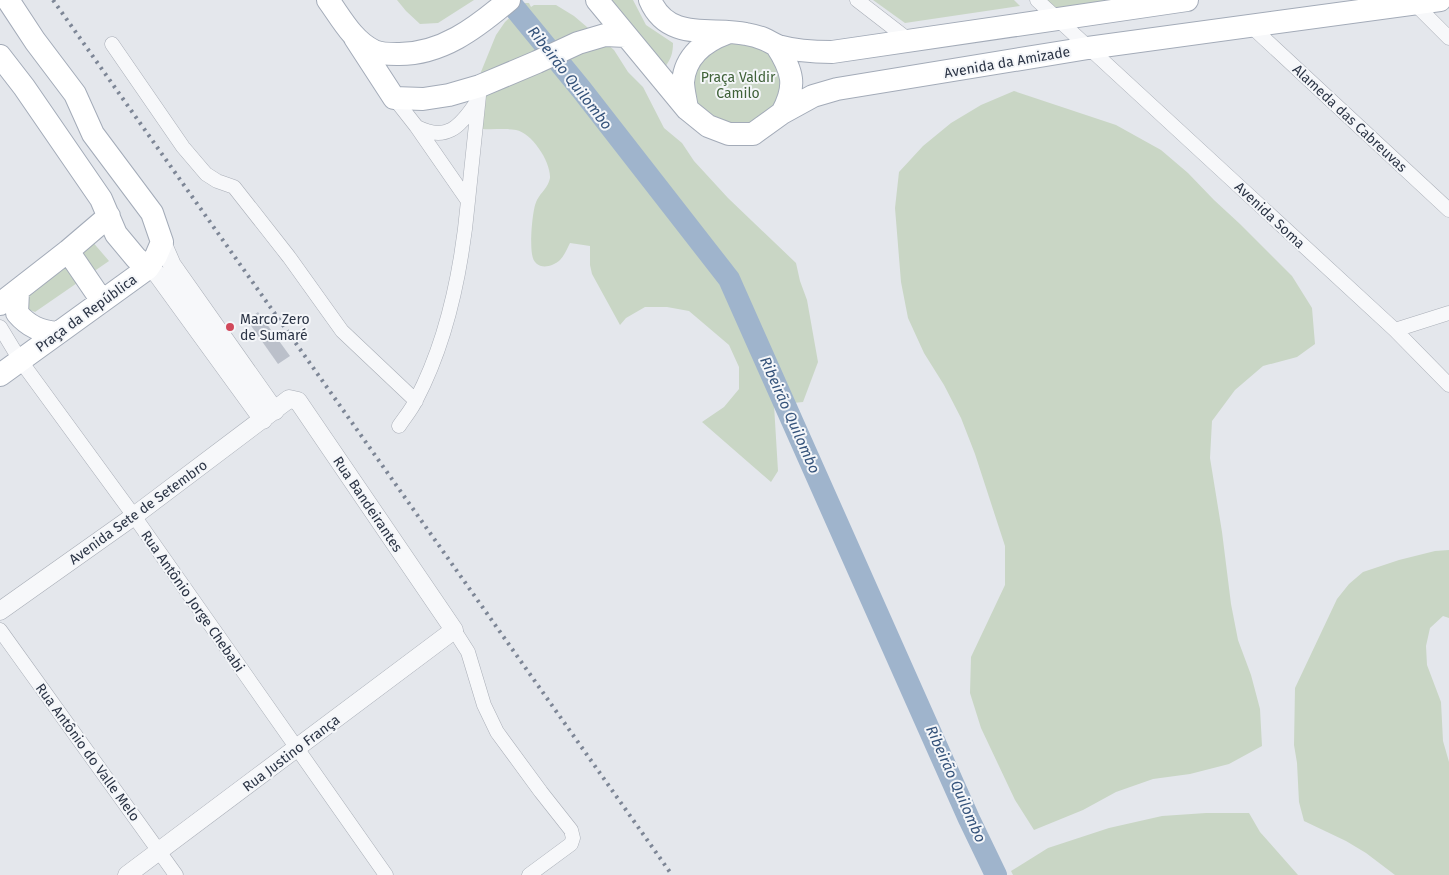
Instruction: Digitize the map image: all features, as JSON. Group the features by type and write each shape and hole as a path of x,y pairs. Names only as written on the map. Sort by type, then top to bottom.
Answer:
{"main road":[{"path":"8,0 35,41 75,94 93,134 152,213 162,242"},
{"path":"328,0 394,98 423,98 478,93 578,43 605,35 626,36"},
{"name":"Avenida da Amizade","path":"597,0 688,109 708,126 729,134 753,134 813,96 837,89 1088,48 1440,0"},
{"path":"650,0 656,12 678,27 693,32 744,33 776,45 807,52 832,52 1187,0"},
{"path":"355,38 374,52 402,54 422,52 452,42 504,4"},
{"path":"688,109 683,82 688,65 697,50 711,39 728,33"},
{"path":"6,63 31,84 38,84 45,79 46,71 35,41"},
{"path":"776,45 786,60 791,73 792,85 789,100 782,114"},
{"path":"6,63 101,199 116,234 132,254 148,268"},
{"path":"57,333 41,331 24,322 17,314 9,297 109,216"},
{"name":"Praça da República","path":"0,375 148,268 162,242"},
{"path":"68,251 102,300"}],"street":[{"path":"856,0 910,41"},
{"name":"Avenida Soma","path":"1037,0 1394,330 1449,385"},
{"path":"1437,26 1440,0"},
{"path":"1415,4 1449,38"},
{"name":"Alameda das Cabreuvas","path":"1252,27 1449,210"},
{"path":"112,44 183,147 206,174 217,181 234,187 289,257 342,331 416,401"},
{"path":"416,126 430,133 442,133 453,129 466,117 478,93"},
{"path":"399,426 416,401 442,338 464,240 478,93"},
{"path":"394,98 416,126 468,201"},
{"path":"162,242 172,265 269,415"},
{"path":"148,268 158,274 269,415"},
{"path":"1394,330 1449,313"},
{"name":"Rua Antônio Jorge Chebabi","path":"0,327 20,360 134,516 386,875"},
{"name":"Rua Bandeirantes","path":"269,415 289,399 298,401 454,630"},
{"name":"Avenida Sete de Setembro","path":"0,611 134,516 269,415"},
{"name":"Rua Antônio do Valle Melo","path":"0,630 176,875"},
{"path":"454,630 468,652 484,704 497,732 540,792 571,830 573,838 571,844 528,875"},
{"name":"Rua Justino França","path":"127,875 454,630"}],"green space":[{"path":"397,0 474,0 438,23 420,24"},
{"path":"612,0 633,0 646,25 673,43 671,56 665,67"},
{"path":"873,0 1014,0 1020,6 905,23"},
{"path":"1037,0 1141,0 1053,14"},
{"path":"525,3 529,3 531,7 534,5 556,5 574,16 614,50 628,72 643,87 664,128 682,143 694,161 728,198 796,263 807,300 818,362 803,402 774,405 778,471 771,482 702,422 724,407 739,389 739,367 729,345 689,311 667,307 645,307 626,318 620,325 592,274 590,246 570,243 560,260 552,265 539,265 533,259 531,243 535,204 548,185 550,178 547,164 534,142 522,132 512,129 482,129 472,94 496,35 505,22"},
{"name":"Praça Valdir Camilo","path":"746,40 771,54 783,80 776,109 736,130 698,107 693,76 698,63 718,44"},
{"path":"1014,91 1116,125 1161,150 1188,173 1292,276 1312,308 1315,344 1297,357 1263,366 1235,390 1212,421 1210,458 1231,604 1238,640 1251,675 1260,709 1262,746 1229,764 1190,774 1153,779 1116,792 1083,810 1034,830 1015,800 981,728 970,693 971,657 1005,585 1005,546 975,454 961,418 944,385 924,353 908,318 901,282 895,208 899,172 923,146 951,123 981,105"},
{"path":"91,240 109,261 35,312 22,307 19,300"},
{"path":"1449,550 1449,618 1443,616 1430,628 1426,646 1427,665 1441,702 1443,741 1449,762 1449,875 1395,875 1366,853 1346,841 1304,821 1299,802 1294,745 1295,688 1337,599 1349,584 1363,572 1399,560 1435,551"},
{"path":"1249,813 1260,832 1298,875 1013,875 1011,871 1048,848 1109,828 1162,816"}],"building":[{"path":"258,312 290,356 278,364 247,320"}],"waterway":[{"name":"Ribeirão Quilombo","path":"508,0 581,89 729,279 969,819 996,875"}],"railway":[{"path":"53,0 672,875"}],"place":[{"name":"Marco Zero de Sumaré","path":"230,327"}]}
